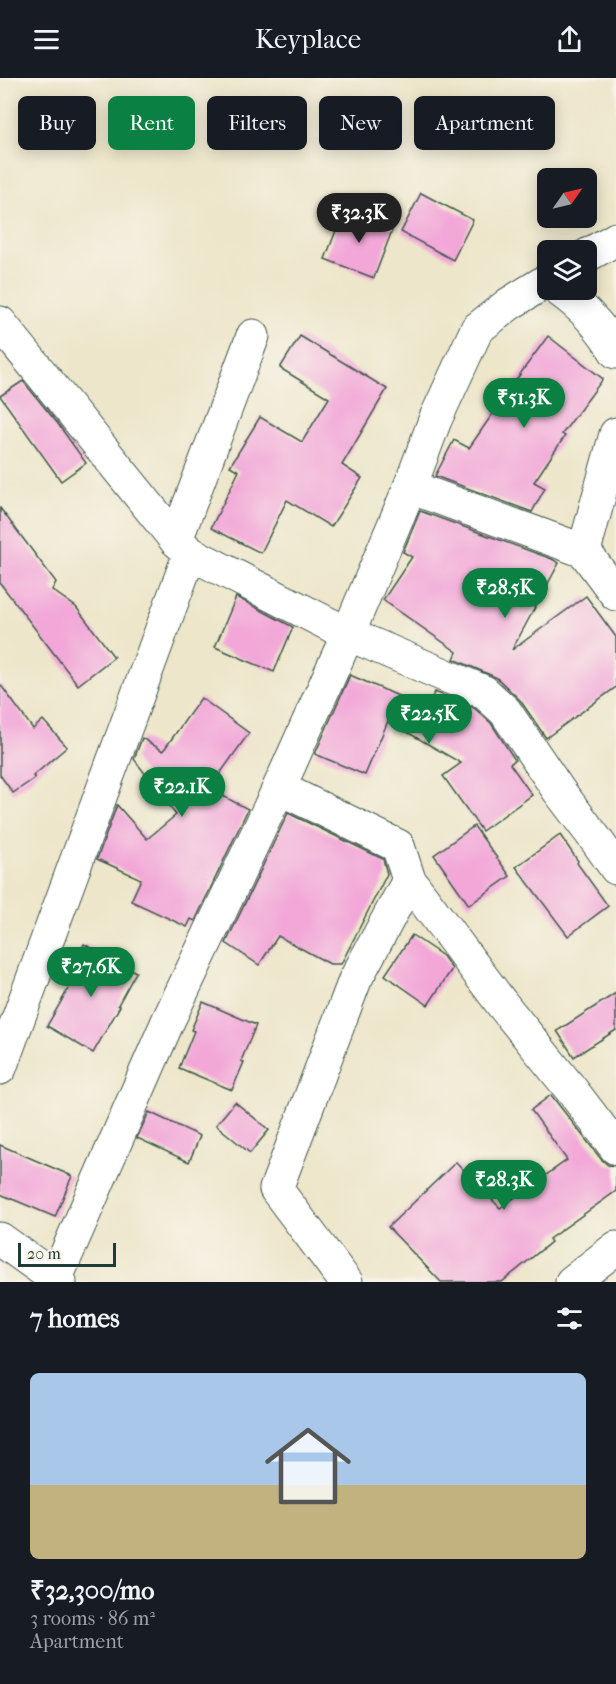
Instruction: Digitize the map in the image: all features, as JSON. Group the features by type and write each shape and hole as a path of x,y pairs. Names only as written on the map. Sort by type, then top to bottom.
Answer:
{"street":[{"path":"597,249 616,239"},
{"path":"0,1239 58,1280 168,1021 279,788 348,634 410,487 435,420 477,329 509,304 537,287"},
{"path":"574,300 608,338 616,352"},
{"path":"0,323 183,547 348,634 484,692 505,711 559,791 607,834 616,868"},
{"path":"0,1068 183,547 252,336"},
{"path":"584,550 616,434"},
{"path":"410,487 584,550 616,594"},
{"path":"279,788 398,846 409,880 502,1004 616,1148"},
{"path":"346,1282 276,1189 355,980 409,880"},
{"path":"572,1282 616,1248"}],"building":[{"path":"421,193 473,220 453,260 401,232"},
{"path":"344,210 393,228 374,278 325,259"},
{"path":"300,336 387,389 342,465 362,478 331,527 287,500 261,553 211,528 239,471 230,466 260,417 302,442 329,398 280,368"},
{"path":"548,336 603,379 562,434 565,436 534,482 545,488 532,512 435,476 454,440 469,448"},
{"path":"23,381 86,463 61,481 0,396"},
{"path":"0,508 56,582 52,590 76,607 114,657 78,685 0,583"},
{"path":"420,511 559,563 512,650 586,596 616,637 616,687 546,738 520,700 497,678 454,659 457,652 383,600 412,557 403,552"},
{"path":"236,597 293,627 274,672 215,647"},
{"path":"350,675 426,708 435,692 474,708 491,723 515,760 510,764 532,795 482,831 443,776 461,763 388,721 365,775 315,754"},
{"path":"0,684 33,729 43,720 67,747 33,776 35,778 13,793 0,775"},
{"path":"201,698 249,733 209,789 248,809 195,921 191,919 187,927 131,901 141,879 97,859 117,805 147,839 176,815 134,759 142,738 163,751"},
{"path":"288,813 383,859 387,874 341,964 330,964 278,936 259,965 226,943"},
{"path":"474,826 510,876 469,905 434,855"},
{"path":"560,835 608,906 568,936 516,867"},
{"path":"412,935 443,956 452,969 428,1005 385,975"},
{"path":"84,944 136,972 118,1005 120,1006 93,1053 47,1026 75,977 68,974"},
{"path":"616,993 616,1030 574,1057 557,1031"},
{"path":"203,1002 256,1025 232,1090 179,1068"},
{"path":"551,1095 601,1159 608,1165 616,1166 616,1191 549,1239 551,1242 502,1282 441,1282 388,1227 456,1162 500,1208 567,1160 531,1110"},
{"path":"235,1102 269,1130 250,1153 216,1125"},
{"path":"149,1112 200,1136 189,1162 137,1138"},
{"path":"0,1145 72,1176 55,1217 0,1194"}]}
